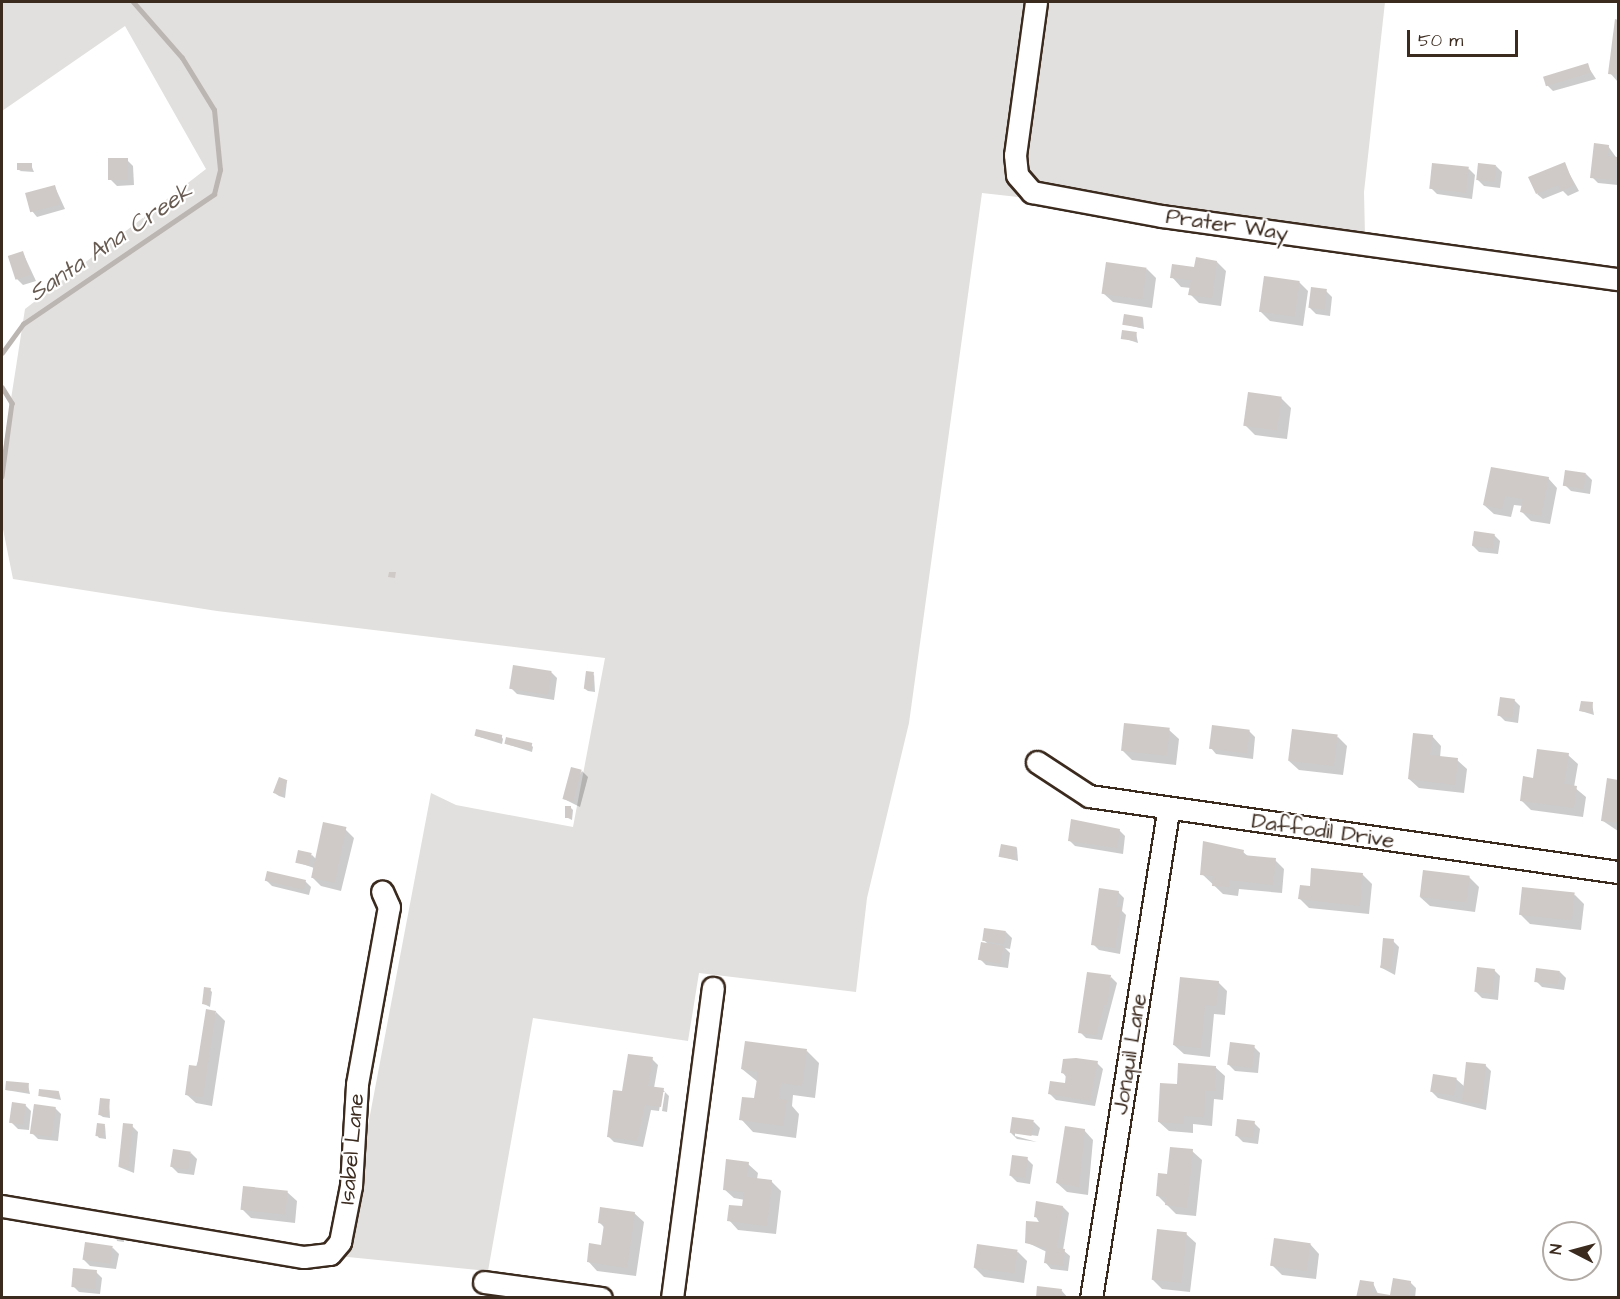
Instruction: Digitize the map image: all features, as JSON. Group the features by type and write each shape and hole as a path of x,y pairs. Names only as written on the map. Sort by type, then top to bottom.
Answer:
{"street":[{"name":"Prater Way","path":"1036,2 1015,155 1017,175 1032,192 1162,216 1618,279"},
{"name":"Daffodil Drive","path":"1037,762 1089,796 1168,810 1618,872"},
{"name":"Jonquil Lane","path":"1091,1298 1168,810"},
{"name":"Isabel Lane","path":"2,1206 304,1257 330,1254 340,1242 351,1186 357,1084 389,907 382,891"},
{"path":"672,1298 714,988"},
{"path":"484,1282 601,1298"}],"shaded area":[{"path":"2,2 1385,2 1364,192 1365,236 982,193 909,723 867,898 856,992 699,973 688,1041 533,1018 488,1271 338,1256 352,1210 431,793 456,805 573,827 605,658 217,611 13,579 2,524 2,457 25,309 206,169 125,26 2,111"}],"building":[{"path":"1615,19 1618,20 1618,75 1608,74"},
{"path":"1588,63 1591,73 1546,86 1543,77"},
{"path":"1594,143 1609,145 1608,156 1617,157 1615,180 1590,178"},
{"path":"108,158 128,158 128,180 108,180"},
{"path":"1565,162 1574,185 1561,191 1558,185 1536,194 1528,177"},
{"path":"17,163 32,163 32,170 17,170"},
{"path":"1432,163 1469,167 1466,193 1429,189"},
{"path":"1478,163 1496,165 1494,182 1476,180"},
{"path":"55,185 60,204 30,212 25,193"},
{"path":"23,251 31,275 16,280 8,256"},
{"path":"1196,257 1217,261 1212,298 1188,295 1191,280 1170,278 1172,264 1194,267"},
{"path":"1106,262 1147,268 1142,299 1102,294"},
{"path":"1264,276 1300,281 1295,317 1259,312"},
{"path":"1311,287 1327,289 1324,310 1308,308"},
{"path":"1124,314 1143,317 1141,328 1122,325"},
{"path":"1122,330 1137,332 1136,341 1121,339"},
{"path":"1248,392 1282,397 1277,430 1243,426"},
{"path":"1491,467 1549,477 1541,516 1520,512 1523,499 1505,496 1502,509 1483,505"},
{"path":"1565,470 1586,473 1584,489 1563,486"},
{"path":"1474,531 1495,534 1493,549 1472,546"},
{"path":"389,572 396,572 395,578 388,577"},
{"path":"513,665 552,671 548,695 509,689"},
{"path":"586,671 594,672 592,690 584,689"},
{"path":"1500,697 1515,699 1512,718 1497,716"},
{"path":"1581,701 1593,702 1592,713 1579,711"},
{"path":"1124,723 1170,728 1167,756 1121,751"},
{"path":"1212,725 1250,730 1247,753 1209,749"},
{"path":"476,729 502,735 501,742 474,736"},
{"path":"1292,729 1338,735 1334,766 1288,761"},
{"path":"1413,733 1433,735 1430,755 1458,758 1455,785 1408,779"},
{"path":"506,737 532,743 531,750 504,744"},
{"path":"1537,749 1569,753 1564,784 1577,786 1574,808 1520,801 1523,776 1533,778"},
{"path":"571,767 582,770 573,802 562,799"},
{"path":"279,777 287,780 281,796 273,793"},
{"path":"1607,778 1618,780 1618,823 1601,821"},
{"path":"565,806 571,806 571,818 565,818"},
{"path":"1071,819 1120,829 1117,848 1068,841"},
{"path":"323,822 346,827 335,883 311,878"},
{"path":"1203,841 1244,850 1243,855 1276,858 1273,885 1230,880 1229,887 1212,886 1213,876 1200,875"},
{"path":"1001,844 1017,847 1014,860 999,857"},
{"path":"298,850 312,853 309,866 295,863"},
{"path":"1311,868 1363,873 1360,906 1298,899 1300,885 1310,886"},
{"path":"1423,870 1470,876 1466,903 1420,897"},
{"path":"267,871 306,880 304,890 265,881"},
{"path":"1522,887 1575,893 1572,920 1519,915"},
{"path":"1099,888 1119,891 1116,907 1121,907 1115,948 1091,945"},
{"path":"984,928 1006,931 1004,944 982,941"},
{"path":"1383,938 1394,939 1391,969 1380,968"},
{"path":"981,942 1004,946 1001,964 978,960"},
{"path":"1477,967 1495,969 1492,994 1474,992"},
{"path":"1536,968 1560,971 1558,985 1534,982"},
{"path":"1087,972 1111,975 1107,1005 1104,1005 1096,1035 1078,1033"},
{"path":"1180,977 1219,981 1216,1006 1205,1005 1201,1048 1173,1045"},
{"path":"204,987 211,988 208,1005 202,1004"},
{"path":"206,1009 216,1011 203,1097 185,1095 189,1065 197,1066"},
{"path":"745,1041 807,1049 802,1086 781,1083 779,1099 787,1100 783,1126 739,1120 742,1097 754,1098 758,1072 741,1069"},
{"path":"1230,1042 1255,1045 1252,1068 1227,1065"},
{"path":"628,1054 653,1057 648,1086 664,1088 661,1107 645,1105 637,1141 607,1137 613,1090 622,1091"},
{"path":"1063,1059 1098,1061 1090,1101 1048,1094 1050,1081 1065,1083 1066,1074 1061,1073"},
{"path":"1466,1062 1486,1064 1482,1104 1462,1102"},
{"path":"1178,1063 1216,1066 1215,1091 1205,1091 1204,1117 1184,1116 1184,1124 1158,1122 1160,1083 1177,1084"},
{"path":"1433,1074 1457,1078 1454,1096 1430,1092"},
{"path":"6,1081 29,1083 28,1092 5,1090"},
{"path":"39,1089 59,1091 58,1098 38,1096"},
{"path":"100,1098 110,1099 108,1116 98,1115"},
{"path":"12,1102 26,1104 23,1125 9,1123"},
{"path":"34,1104 56,1107 52,1137 30,1134"},
{"path":"1012,1117 1034,1120 1032,1136 1010,1133"},
{"path":"1237,1119 1255,1121 1253,1138 1235,1136"},
{"path":"97,1123 105,1124 103,1137 95,1136"},
{"path":"123,1123 133,1124 128,1168 118,1167"},
{"path":"1065,1126 1085,1129 1079,1187 1056,1183"},
{"path":"1170,1147 1193,1149 1187,1208 1165,1205 1166,1197 1156,1196 1158,1173 1167,1174"},
{"path":"173,1149 191,1152 188,1170 170,1167"},
{"path":"1012,1155 1028,1157 1025,1178 1009,1176"},
{"path":"726,1159 749,1162 747,1177 772,1180 767,1226 727,1221 729,1205 742,1206 744,1192 723,1190"},
{"path":"243,1186 288,1191 285,1215 240,1210"},
{"path":"1036,1201 1063,1206 1057,1248 1065,1249 1063,1266 1044,1263 1046,1248 1025,1243 1026,1221 1039,1222 1040,1218 1034,1217"},
{"path":"600,1207 635,1212 627,1268 587,1262 589,1243 601,1245 604,1224 598,1223"},
{"path":"1157,1229 1187,1232 1182,1283 1152,1280"},
{"path":"1274,1238 1311,1243 1307,1271 1270,1266"},
{"path":"85,1242 113,1246 110,1264 82,1260"},
{"path":"977,1244 1018,1250 1014,1273 974,1268"},
{"path":"73,1268 97,1270 95,1289 71,1287"},
{"path":"1393,1278 1411,1281 1409,1298 1356,1298 1360,1280 1374,1282 1372,1292 1390,1295"},
{"path":"1037,1286 1062,1289 1061,1298 1036,1298"}],"waterway":[{"name":"Santa Ana Creek","path":"2,353 23,324 214,194 220,170 214,110 182,58 133,2"},
{"name":"Santa Ana Creek","path":"2,387 12,403 2,476"}]}
